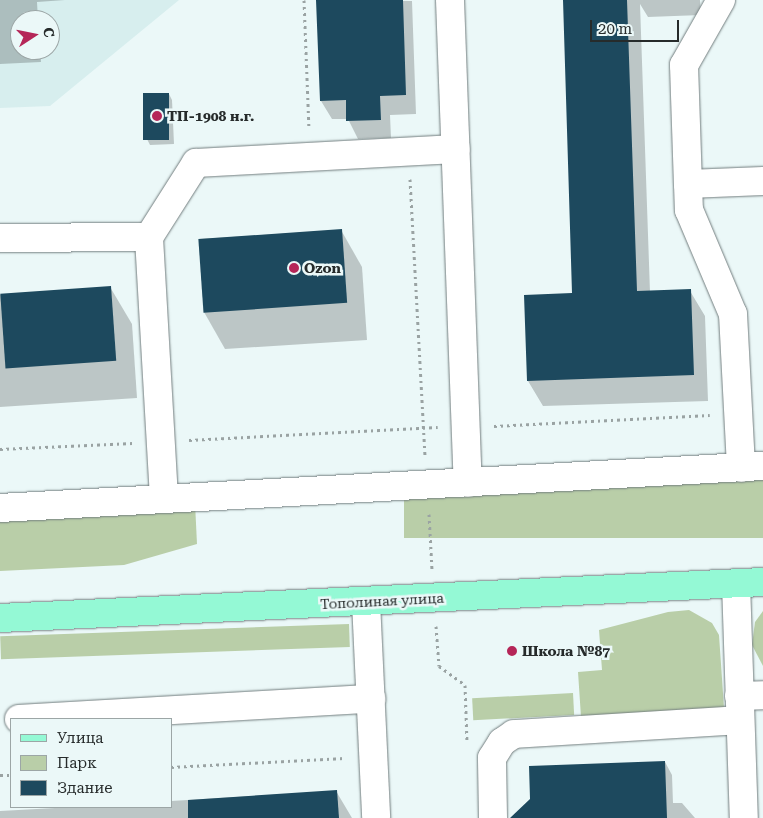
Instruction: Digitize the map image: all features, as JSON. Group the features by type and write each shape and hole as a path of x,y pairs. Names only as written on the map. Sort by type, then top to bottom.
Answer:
{"main road":[{"name":"Тополиная улица","path":"0,618 763,582"}],"street":[{"path":"450,0 468,483"},
{"path":"0,508 752,467 736,413 733,314 689,210 684,65 721,0"},
{"path":"164,498 163,441 149,238 196,163 456,149"},
{"path":"688,184 763,181"},
{"path":"0,238 149,238"},
{"path":"736,583 747,704 744,818"},
{"path":"366,602 376,818"},
{"path":"37,718 370,700"},
{"path":"493,818 492,758 502,742 514,734 747,704"}],"path":[{"path":"304,0 310,157"},
{"path":"408,151 439,666 464,685"},
{"path":"0,448 424,427 465,428 736,413"},
{"path":"172,767 374,756"}],"shaded area":[{"path":"0,0 179,0 50,106 0,108"}],"green space":[{"path":"404,476 763,476 763,538 404,538"},
{"path":"195,503 197,544 124,565 0,571 0,512"},
{"path":"689,610 712,623 719,635 724,708 581,717 578,672 602,670 599,630 668,612"},
{"path":"763,611 763,666 752,645 755,622"},
{"path":"349,624 350,647 1,659 0,636"},
{"path":"573,693 574,715 473,720 472,698"}],"building":[{"path":"316,0 403,0 406,95 380,96 381,120 346,121 346,100 320,101"},
{"path":"563,0 627,0 637,291 691,289 694,375 527,381 524,295 572,293"},
{"name":"ТП-1908 н.г.","path":"143,93 169,93 169,140 143,140"},
{"path":"342,229 347,303 204,313 198,239"},
{"path":"111,286 116,361 6,369 0,294"},
{"path":"665,761 667,818 510,818 530,799 529,766"},
{"path":"337,790 339,818 188,818 188,800"}],"place":[{"name":"ТП-1908 н.г.","path":"157,116"},
{"name":"Ozon","path":"294,268"},
{"name":"Школа №87","path":"512,651"}]}
